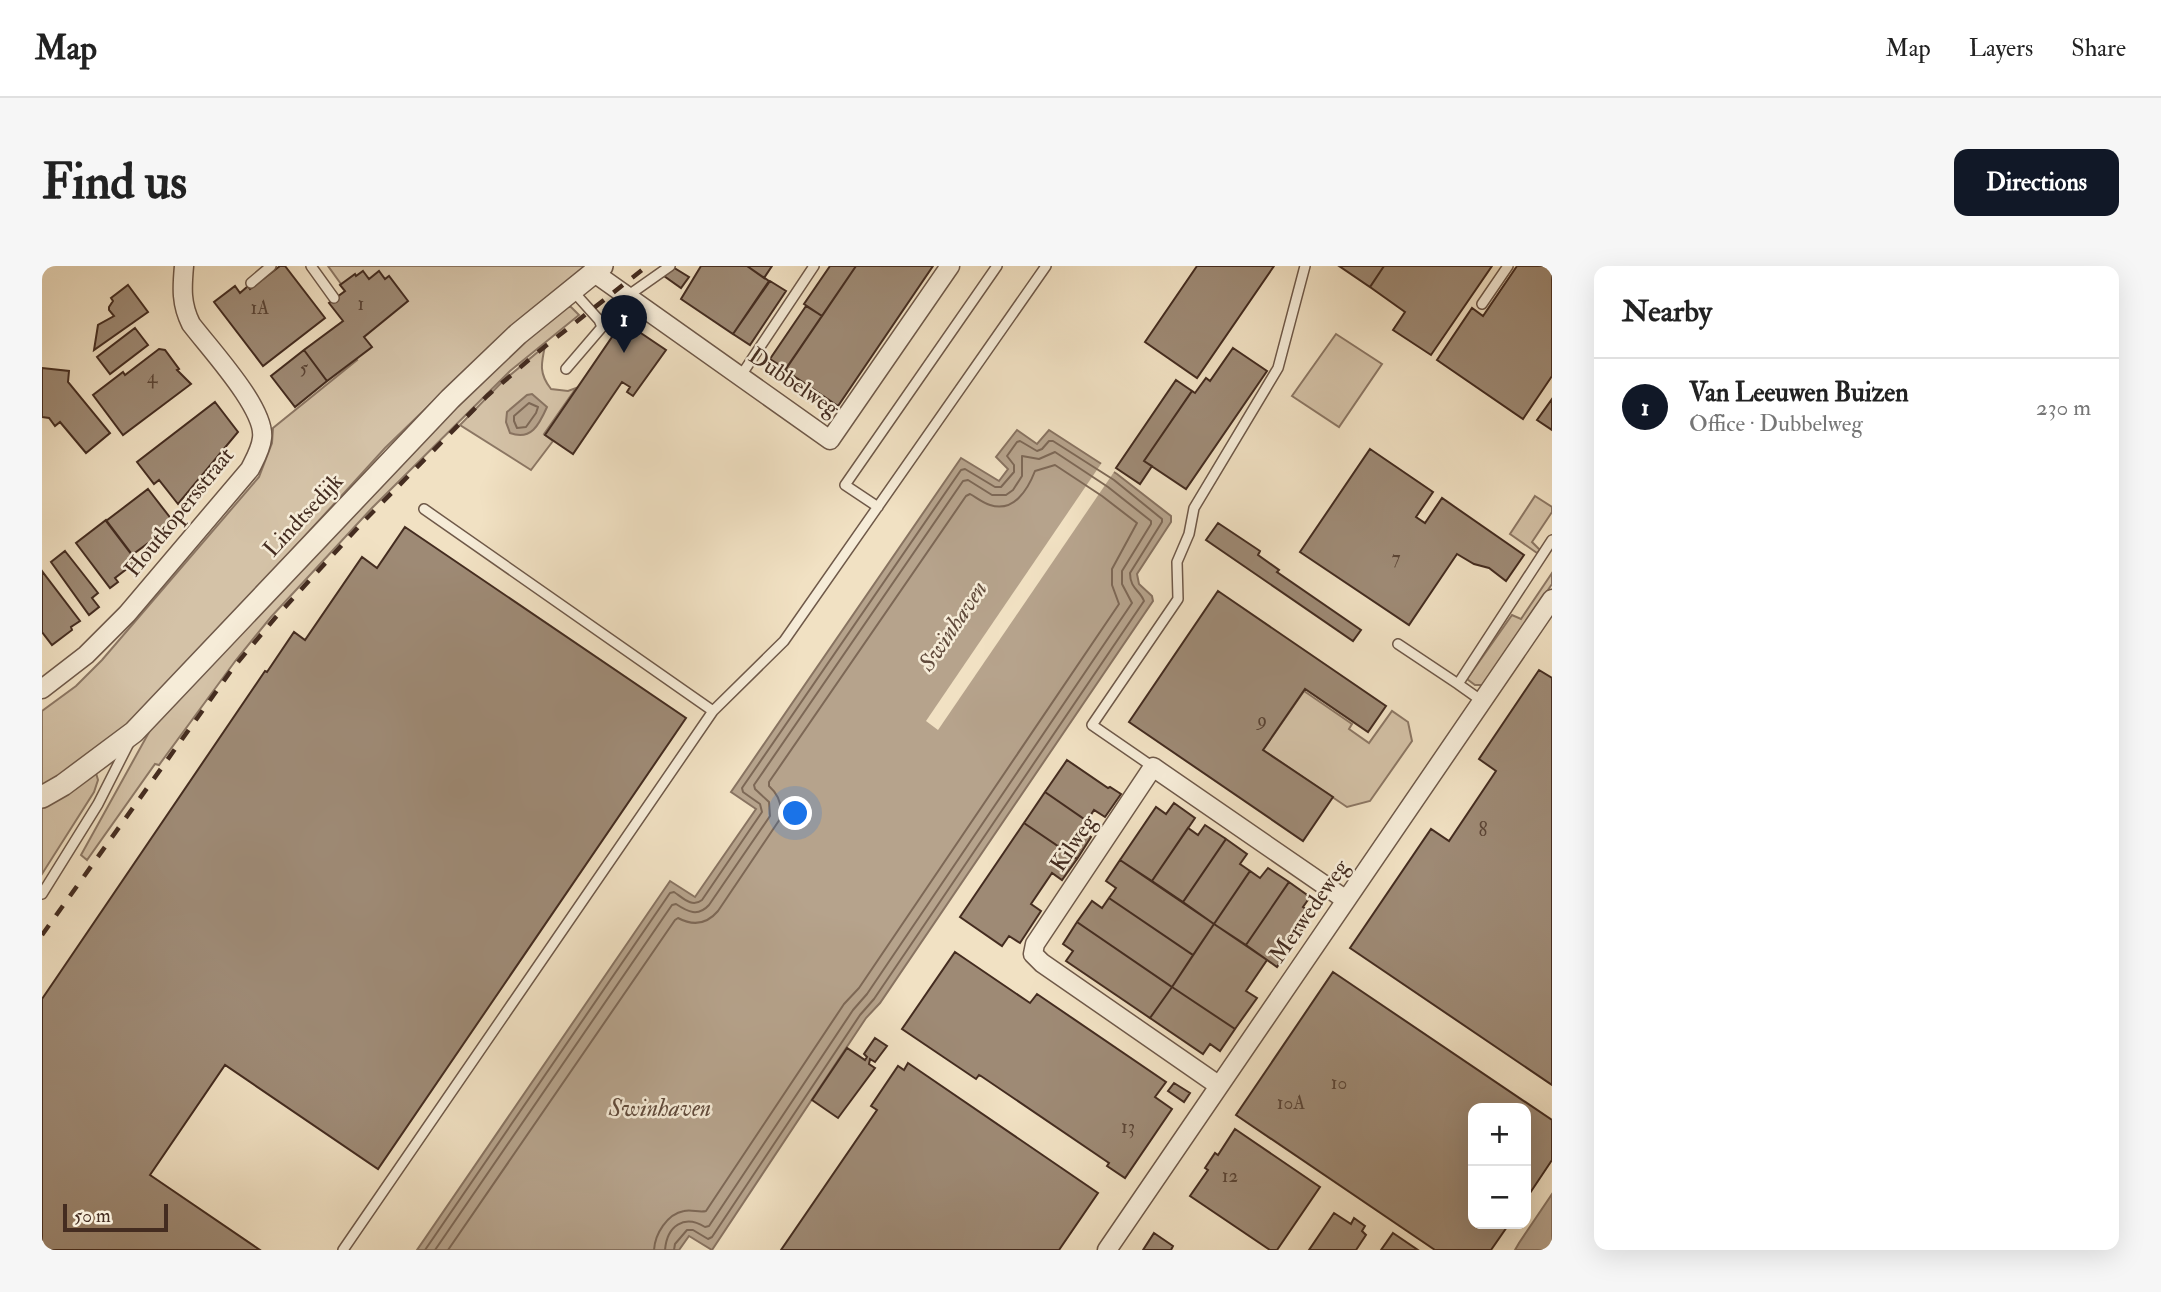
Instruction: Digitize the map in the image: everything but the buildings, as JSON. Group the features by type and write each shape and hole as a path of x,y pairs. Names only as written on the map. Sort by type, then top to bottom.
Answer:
{"street":[{"name":"Houtkopersstraat","path":"43,686 86,655 127,614 250,468 260,451 262,424 255,407 191,324 184,311 181,295 184,266"},
{"name":"Dubbelweg","path":"597,269 626,297 830,440 950,266"},
{"name":"Lindtsedijk","path":"42,797 134,733 450,399 518,334 597,269"},
{"name":"Merwedeweg","path":"1107,1250 1552,599"},
{"path":"1153,767 1346,901"},
{"name":"Kilweg","path":"1153,767 1035,944 1033,954 1042,963 1218,1085"}],"lane":[{"path":"251,282 271,266"},
{"path":"311,266 334,298"},
{"path":"626,297 670,266"},
{"path":"740,377 814,266"},
{"path":"878,507 845,485 997,266"},
{"path":"343,1250 713,711 784,641 1046,266"},
{"path":"1153,767 1092,725 1178,599 1177,562 1189,534 1194,508 1278,368 1305,266"},
{"path":"1482,304 1508,266"},
{"path":"566,369 602,327 572,288"},
{"path":"424,509 713,711"},
{"path":"1458,684 1552,540"},
{"path":"1398,644 1482,701"},
{"path":"42,894 98,804 134,733"}],"shaded area":[{"path":"328,266 596,266 447,388 385,448 129,723 67,772 42,787 42,711 76,686 102,660 259,477 272,443 273,428 357,360 349,349 346,291"},
{"path":"566,307 571,307 579,315 510,371 372,508 271,617 159,765 155,764 87,860 81,855 153,725 509,349"},
{"path":"1336,334 1382,364 1339,427 1292,396"},
{"path":"545,346 542,369 551,389 568,391 576,388 544,434 553,441 531,470 460,425 503,381"},
{"path":"1535,496 1552,507 1552,512 1532,542 1540,550 1537,553 1510,534"},
{"path":"1552,573 1552,584 1483,685 1475,685 1467,679 1512,615 1521,619"},
{"path":"1304,691 1352,724 1349,729 1369,743 1392,711 1408,722 1412,741 1370,801 1347,807 1263,750"},
{"path":"96,773 98,780 94,792 42,874 42,804"}],"water":[{"path":"532,394 547,407 541,420 529,433 510,433 506,422 507,412 527,395"},
{"name":"Swinhaven","path":"1017,430 1037,444 1049,430 1117,474 1171,516 1171,522 1137,574 1139,584 1152,596 1153,601 880,1003 866,1018 712,1250 689,1236 679,1250 417,1250 670,881 695,897 756,809 731,792 961,458 999,481 1008,469 996,457"},
{"path":"1552,1194 1552,1250 1515,1250"}],"pier":[{"path":"1103,461 1116,469 938,730 926,721"}],"railway":[{"path":"42,935 233,668 275,618 362,523 487,396 647,266"}],"place":[{"name":"Van Leeuwen Buizen","path":"624,353"}]}
